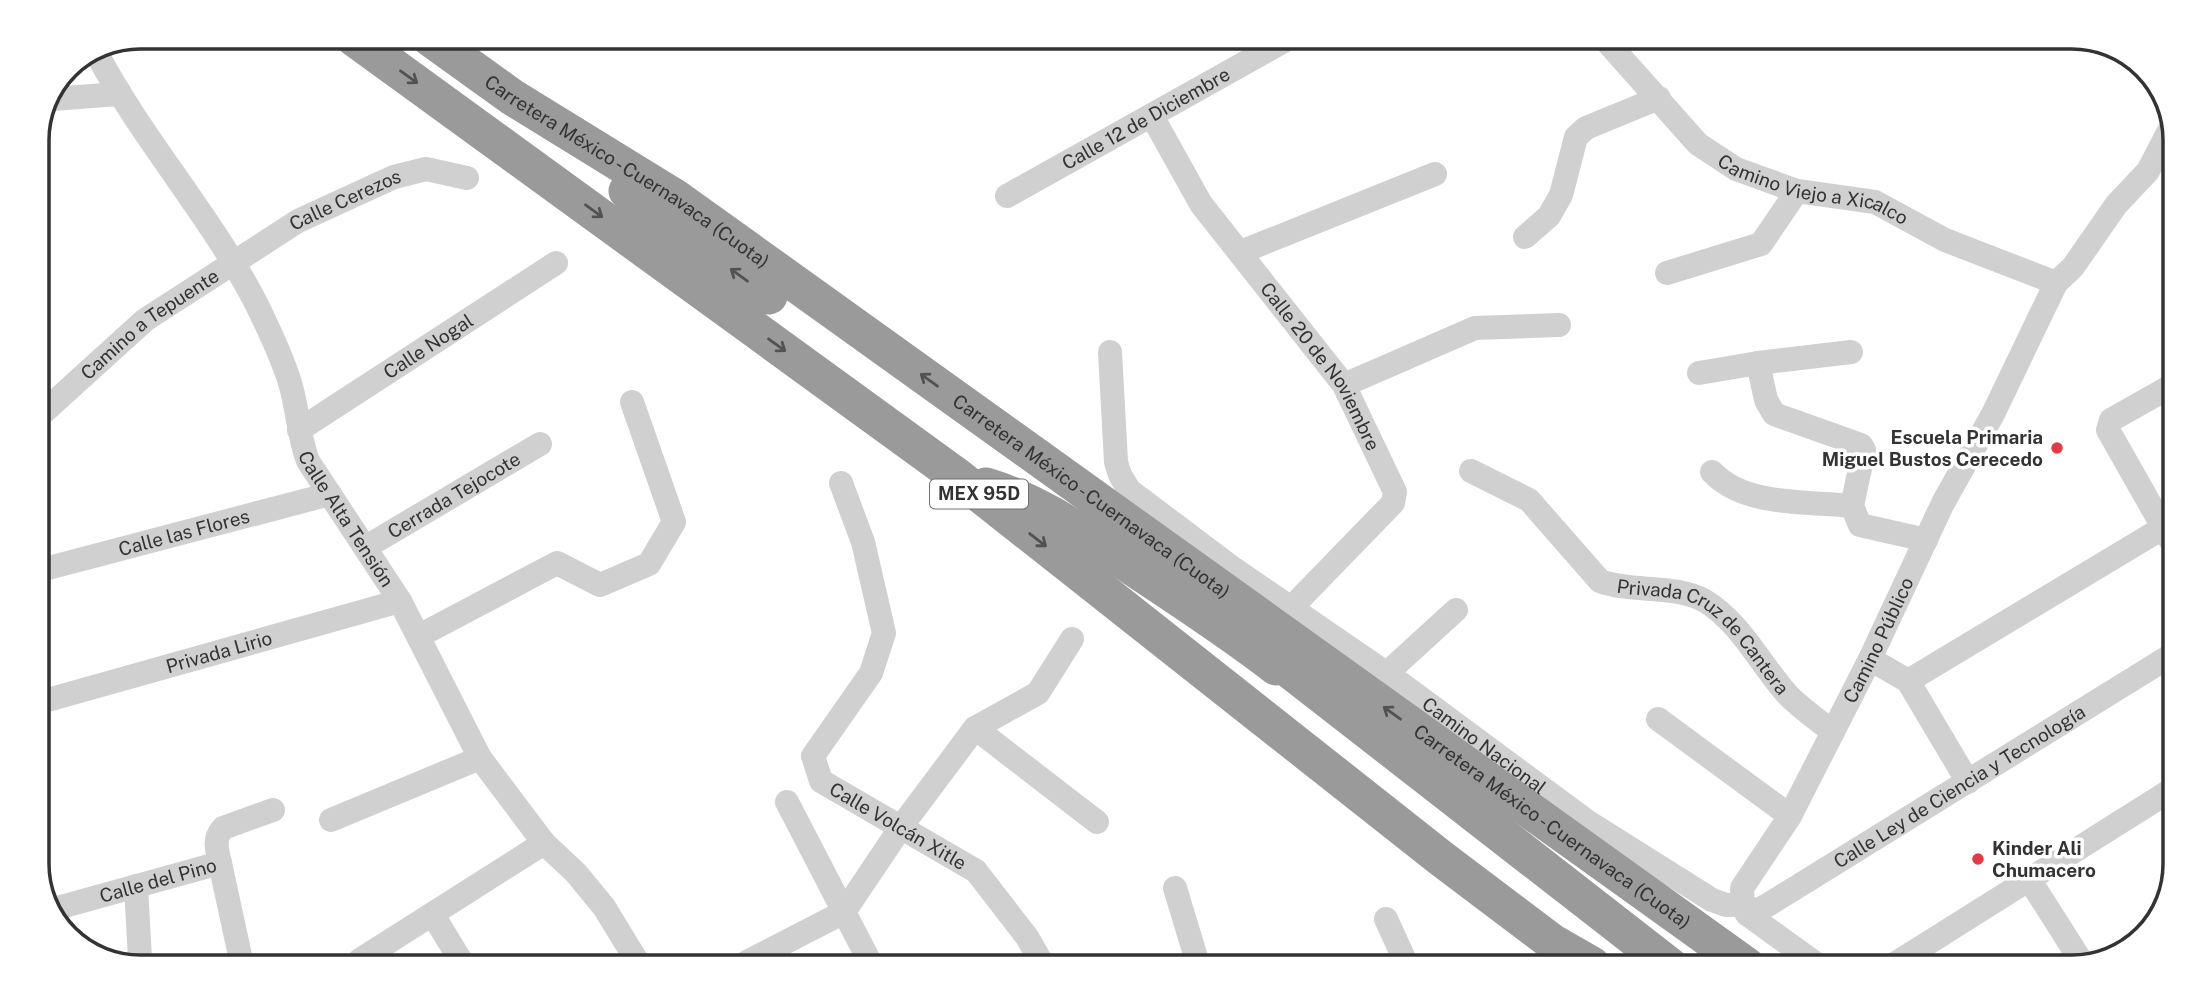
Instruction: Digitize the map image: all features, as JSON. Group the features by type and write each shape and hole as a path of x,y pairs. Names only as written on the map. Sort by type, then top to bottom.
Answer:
{"highway":[{"name":"MEX 95D","path":"369,49 958,477 1560,953"},
{"name":"Carretera México - Cuernavaca (Cuota)","path":"445,49 513,97 676,198 1732,955"},
{"path":"513,97 668,224 1232,625 1656,955"},
{"path":"958,477 1016,495 1082,532 1239,638 1643,955"},
{"path":"1432,790 1442,859"}],"street":[{"name":"Calle 12 de Diciembre","path":"1007,196 1270,49"},
{"name":"Camino Viejo a Xicalco","path":"1614,49 1699,144 1735,169 1797,191 1875,202 1945,240 2056,283"},
{"name":"Calle Alta Tensión","path":"99,59 118,94 234,264 277,347 290,383 308,461 400,601 480,758 544,843 576,873 597,898 633,955"},
{"path":"59,99 118,94"},
{"path":"1525,237 1549,216 1561,195 1576,137 1586,128 1659,98"},
{"name":"Calle 20 de Noviembre","path":"1152,116 1201,204 1344,385 1395,492 1393,503 1292,608"},
{"name":"Camino Público","path":"1745,909 1742,888 1790,816 1870,659 1926,540 1993,414 2056,283 2073,267 2116,205 2148,172 2163,143"},
{"name":"Calle Cerezos","path":"234,264 298,221 394,177 426,169 467,178"},
{"path":"1241,252 1435,174"},
{"path":"1667,273 1761,244 1797,191"},
{"name":"Calle Nogal","path":"299,430 556,263"},
{"name":"Camino a Tepuente","path":"49,407 145,320 234,264"},
{"path":"1344,385 1459,334 1489,326 1559,325"},
{"name":"Camino Nacional","path":"1110,352 1120,475 1129,490 1234,569 1387,673 1588,822 1712,900 1745,909"},
{"path":"1699,373 1851,352"},
{"path":"1758,363 1766,400 1774,414 1861,445 1864,450 1852,506 1860,524 1926,540"},
{"path":"2163,390 2112,420 2108,430 2163,523"},
{"path":"419,636 557,563 600,585 649,564 674,522 632,402"},
{"name":"Cerrada Tejocote","path":"366,547 540,444"},
{"name":"Privada Cruz de Cantera","path":"1471,471 1529,500 1600,581 1615,587 1653,589 1703,600 1725,616 1789,696 1833,732"},
{"path":"1712,472 1734,490 1754,495 1852,506"},
{"name":"Calle Volcán Xitle","path":"841,483 863,542 884,633 871,673 813,756 815,769 821,781 976,871 1027,937 1037,955"},
{"name":"Calle las Flores","path":"49,568 330,494"},
{"path":"1908,681 2163,534"},
{"name":"Privada Lirio","path":"49,701 400,601"},
{"path":"1387,673 1456,610"},
{"path":"761,955 845,912 901,827 975,729 1038,693 1072,639"},
{"path":"1870,659 1908,681 1968,782"},
{"name":"Calle Ley de Ciencia y Tecnología","path":"1745,909 1766,906 2163,660"},
{"path":"1658,719 1790,816"},
{"path":"975,729 1097,822"},
{"path":"331,820 480,758"},
{"path":"1909,955 2163,795"},
{"path":"787,802 866,955"},
{"name":"Calle del Pino","path":"60,907 220,863 216,843 217,834 223,828 273,810"},
{"path":"368,955 544,843"},
{"path":"220,863 239,955"},
{"path":"2029,879 2077,954"},
{"path":"136,886 140,955"},
{"path":"1175,888 1195,955"},
{"path":"1745,909 1805,955"},
{"path":"433,915 457,955"},
{"path":"1385,919 1402,955"}],"place":[{"name":"Escuela Primaria Miguel Bustos Cerecedo","path":"2057,448"},
{"name":"Kinder Ali Chumacero","path":"1978,859"}]}
